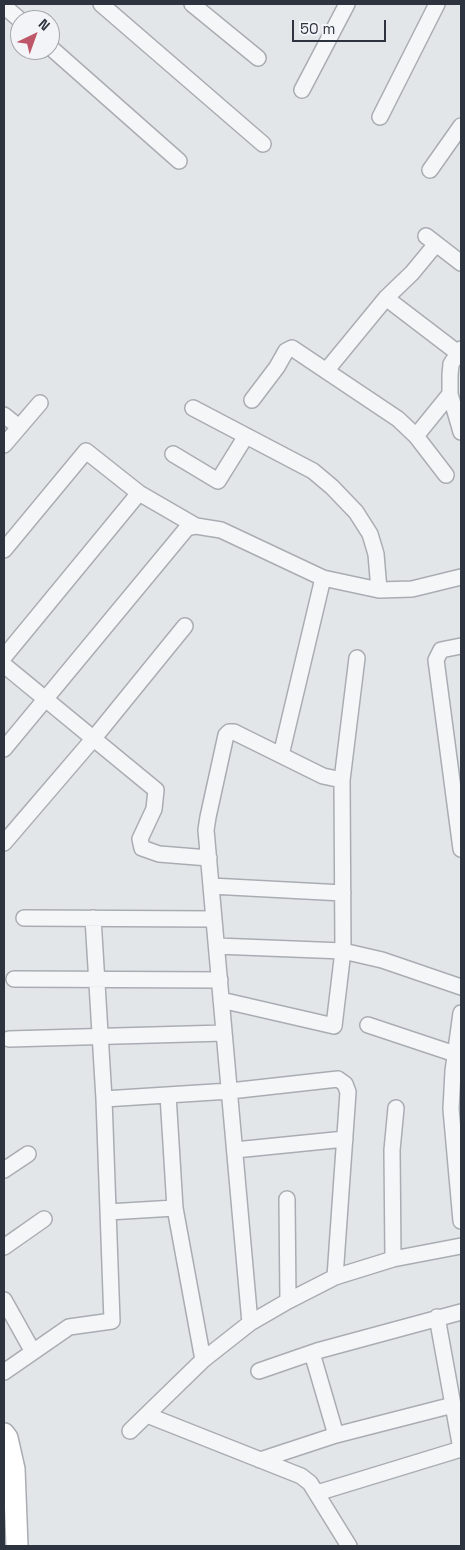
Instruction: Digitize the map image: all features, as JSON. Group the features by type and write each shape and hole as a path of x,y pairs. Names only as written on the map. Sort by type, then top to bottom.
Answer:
{"street":[{"path":"101,4 264,144"},
{"path":"192,4 258,58"},
{"path":"302,90 348,4"},
{"path":"380,117 437,4"},
{"path":"60,56 180,161"},
{"path":"430,170 461,126"},
{"path":"326,371 386,298 412,274 431,240 461,263"},
{"path":"386,298 460,351 451,364 450,394 461,432"},
{"path":"252,400 277,367 286,351 292,348 398,419 416,436 446,475"},
{"path":"416,436 450,394"},
{"path":"4,445 40,403"},
{"path":"193,408 313,471 332,487 356,512 370,534 376,554 379,590"},
{"path":"4,415 19,427"},
{"path":"172,454 218,481 246,436"},
{"path":"4,550 86,451 139,493 196,526 221,530 323,578 379,590 412,589 461,577"},
{"path":"4,657 139,493"},
{"path":"4,749 187,528 196,526"},
{"path":"281,755 323,578"},
{"path":"4,843 94,738 185,626"},
{"path":"461,646 441,650 436,660 461,849"},
{"path":"221,1000 334,1026 343,951 342,780 357,658"},
{"path":"4,665 156,790 154,809 140,839 142,848 159,854 209,858"},
{"path":"250,1323 211,886 208,817 226,735 230,732 234,732 323,776 342,780"},
{"path":"211,886 343,893"},
{"path":"24,918 214,919"},
{"path":"4,1372 69,1327 112,1321 104,1099 93,918"},
{"path":"217,946 343,951 382,960 461,986"},
{"path":"14,979 220,980"},
{"path":"461,1013 455,1054 451,1109 458,1154 461,1221"},
{"path":"368,1025 455,1054"},
{"path":"9,1039 100,1038 224,1033"},
{"path":"104,1099 230,1091 338,1079 345,1084 348,1092 335,1277"},
{"path":"168,1095 175,1208 203,1360"},
{"path":"393,1258 392,1150 396,1108"},
{"path":"235,1150 345,1139"},
{"path":"4,1170 28,1154"},
{"path":"287,1199 288,1300"},
{"path":"108,1212 175,1208"},
{"path":"4,1247 44,1219"},
{"path":"130,1431 203,1360 250,1323 288,1300 335,1277 393,1258 461,1246"},
{"path":"4,1300 33,1352"},
{"path":"259,1371 312,1353 437,1317 461,1312"},
{"path":"317,1493 461,1449 453,1405 455,1381 437,1317"},
{"path":"312,1353 336,1435"},
{"path":"260,1460 336,1435 453,1405"},
{"path":"147,1415 301,1476 310,1482 349,1546"},
{"path":"4,1434 7,1438 14,1470 17,1546"}]}
